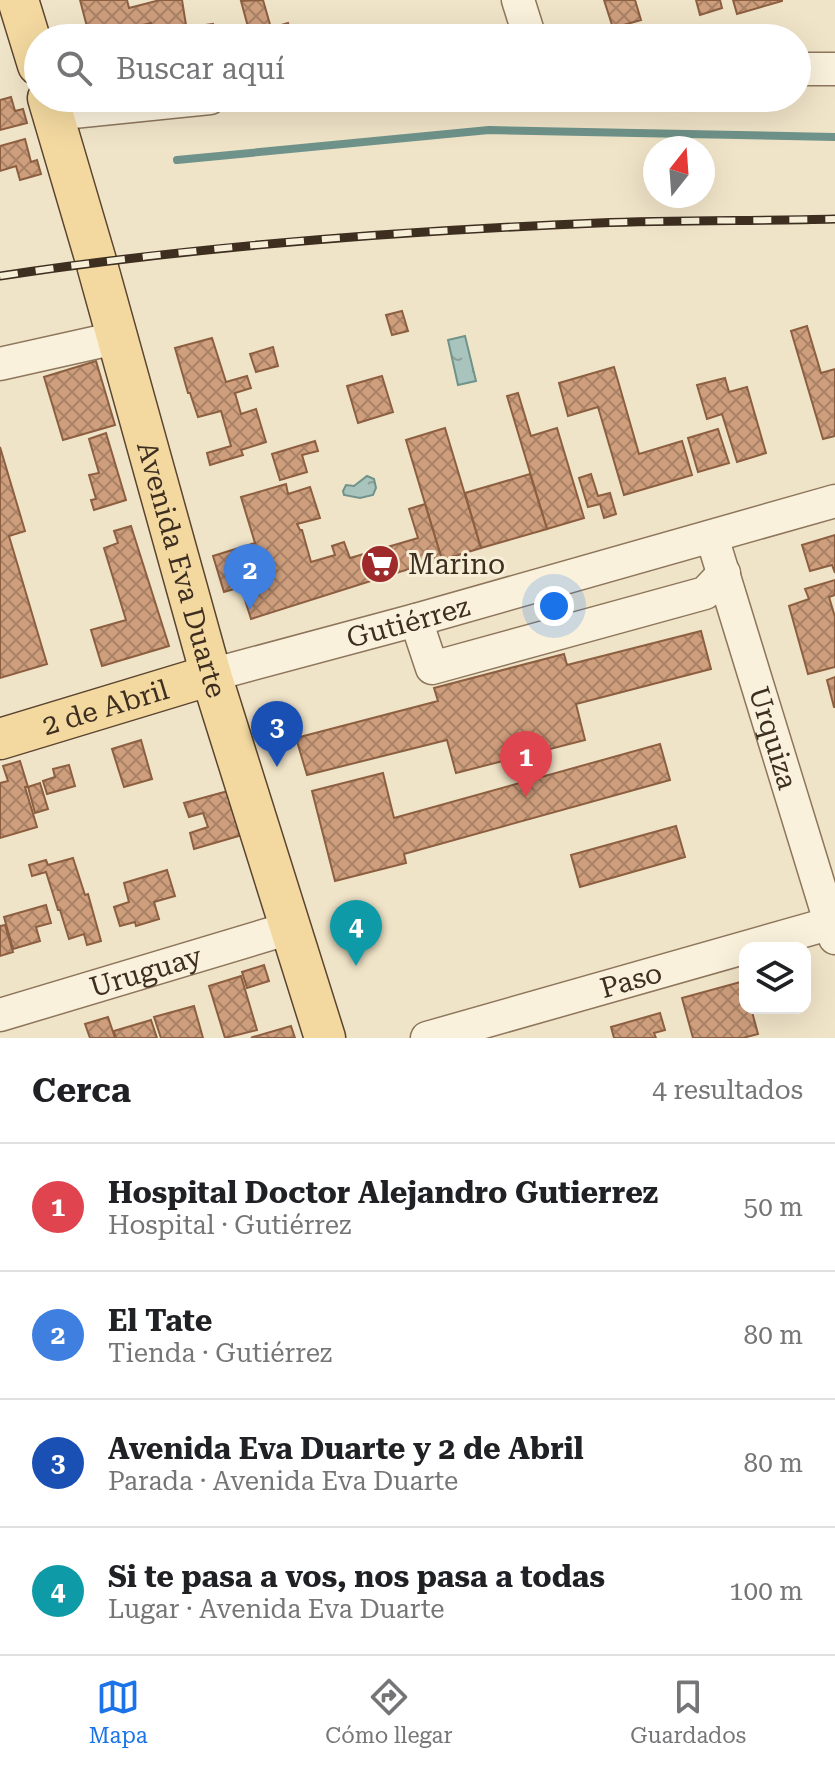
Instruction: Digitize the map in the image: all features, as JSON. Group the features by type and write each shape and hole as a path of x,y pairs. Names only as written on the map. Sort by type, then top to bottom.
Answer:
{"main road":[{"path":"18,0 25,24"},
{"name":"Avenida Eva Duarte","path":"52,112 211,675 325,1038"},
{"name":"2 de Abril","path":"0,739 211,675"}],"street":[{"path":"518,0 526,24"},
{"path":"811,69 835,69"},
{"path":"0,364 116,338"},
{"name":"Gutiérrez","path":"211,675 835,501"},
{"name":"Urquiza","path":"712,537 834,928"},
{"path":"416,620 432,668 705,593 724,573"},
{"name":"Uruguay","path":"0,1015 290,928"},
{"name":"Paso","path":"427,1038 834,928"}],"water":[{"path":"465,336 476,381 458,385 448,340"},
{"path":"367,476 374,479 376,488 373,495 360,498 344,495 346,485 354,486"}],"building":[{"path":"80,0 127,0 129,8 160,0 182,0 186,24 151,23 86,24"},
{"path":"263,0 270,24 247,24 241,1"},
{"path":"604,0 635,0 641,20 612,24"},
{"path":"696,0 720,0 722,8 700,15"},
{"path":"733,0 782,0 782,1 737,14"},
{"path":"11,97 15,111 23,109 27,123 0,130 0,100"},
{"path":"25,139 31,162 37,160 41,174 20,180 16,166 0,171 0,146"},
{"path":"402,311 408,331 392,335 386,315"},
{"path":"807,326 821,373 835,369 835,436 823,439 791,331"},
{"path":"212,338 226,382 247,376 251,388 235,393 241,414 256,409 266,442 241,450 243,455 210,465 207,453 231,446 221,411 198,417 175,348"},
{"path":"273,347 278,366 256,372 250,354"},
{"path":"96,361 115,425 63,440 44,377"},
{"path":"614,367 639,454 682,441 692,475 624,495 598,407 568,416 559,383"},
{"path":"382,376 393,412 358,423 347,386"},
{"path":"725,378 729,392 747,387 766,453 737,462 722,414 707,419 697,385"},
{"path":"518,393 531,436 557,428 584,518 547,529 507,396"},
{"path":"445,428 481,548 442,560 406,440"},
{"path":"718,429 729,463 698,472 688,438"},
{"path":"106,433 126,500 94,510 91,500 96,499 89,475 99,473 89,439"},
{"path":"315,441 318,451 302,455 307,472 280,480 272,454"},
{"path":"0,447 25,531 9,536 47,664 0,678"},
{"path":"530,474 547,529 481,548 465,493"},
{"path":"591,474 598,496 610,493 616,514 604,518 600,504 588,507 579,478"},
{"path":"286,484 288,494 310,487 320,518 297,524 302,530 311,562 335,555 332,546 344,542 350,558 391,546 399,572 251,619 241,587 224,592 213,556 255,543 241,497"},
{"path":"425,504 442,560 399,572 391,546 418,538 409,509"},
{"path":"131,526 169,646 102,666 91,630 126,620 104,548 118,543 114,531"},
{"path":"835,535 835,573 832,565 810,571 802,545"},
{"path":"835,580 835,595 829,597 835,617 835,667 808,674 789,606 809,599 805,589"},
{"path":"701,631 711,669 576,704 585,740 456,773 447,740 307,775 296,738 438,701 434,688 564,654 567,665"},
{"path":"835,677 835,707 834,707 827,680"},
{"path":"141,740 152,779 124,787 112,749"},
{"path":"660,744 670,780 404,854 406,863 335,881 312,791 383,773 394,818"},
{"path":"20,761 37,827 0,838 0,783 8,781 3,766"},
{"path":"69,765 75,786 47,794 43,781 55,777 53,769"},
{"path":"40,783 48,809 35,813 28,787"},
{"path":"228,791 242,835 194,849 190,833 208,827 203,813 189,817 184,803"},
{"path":"676,826 685,857 580,887 571,855"},
{"path":"73,858 85,895 88,894 101,941 87,945 84,934 69,939 46,872 32,876 29,865 46,860 48,865"},
{"path":"167,870 175,896 154,902 159,919 136,926 135,922 120,926 114,907 129,902 124,883"},
{"path":"46,905 51,923 36,927 40,941 13,949 4,917"},
{"path":"5,925 13,952 0,956 0,926"},
{"path":"264,965 269,981 247,988 242,972"},
{"path":"241,976 257,1030 225,1038 209,986"},
{"path":"739,982 739,1014 753,1014 758,1034 743,1038 693,1038 682,998"},
{"path":"194,1006 203,1038 161,1038 154,1017"},
{"path":"660,1013 665,1030 654,1033 656,1038 614,1038 611,1027"},
{"path":"108,1017 115,1038 90,1038 85,1024"},
{"path":"151,1020 157,1038 116,1038 114,1031"},
{"path":"291,1026 295,1038 251,1038 253,1037"}],"waterway":[{"path":"177,160 489,130 835,137"}],"railway":[{"path":"0,276 149,256 373,235 598,223 835,219"}],"place":[{"name":"Marino","path":"380,564"},
{"name":"El Tate","path":"250,610"},
{"name":"Avenida Eva Duarte y 2 de Abril","path":"277,767"},
{"name":"Hospital Doctor Alejandro Gutierrez","path":"526,797"},
{"name":"Si te pasa a vos, nos pasa a todas","path":"356,966"}]}
